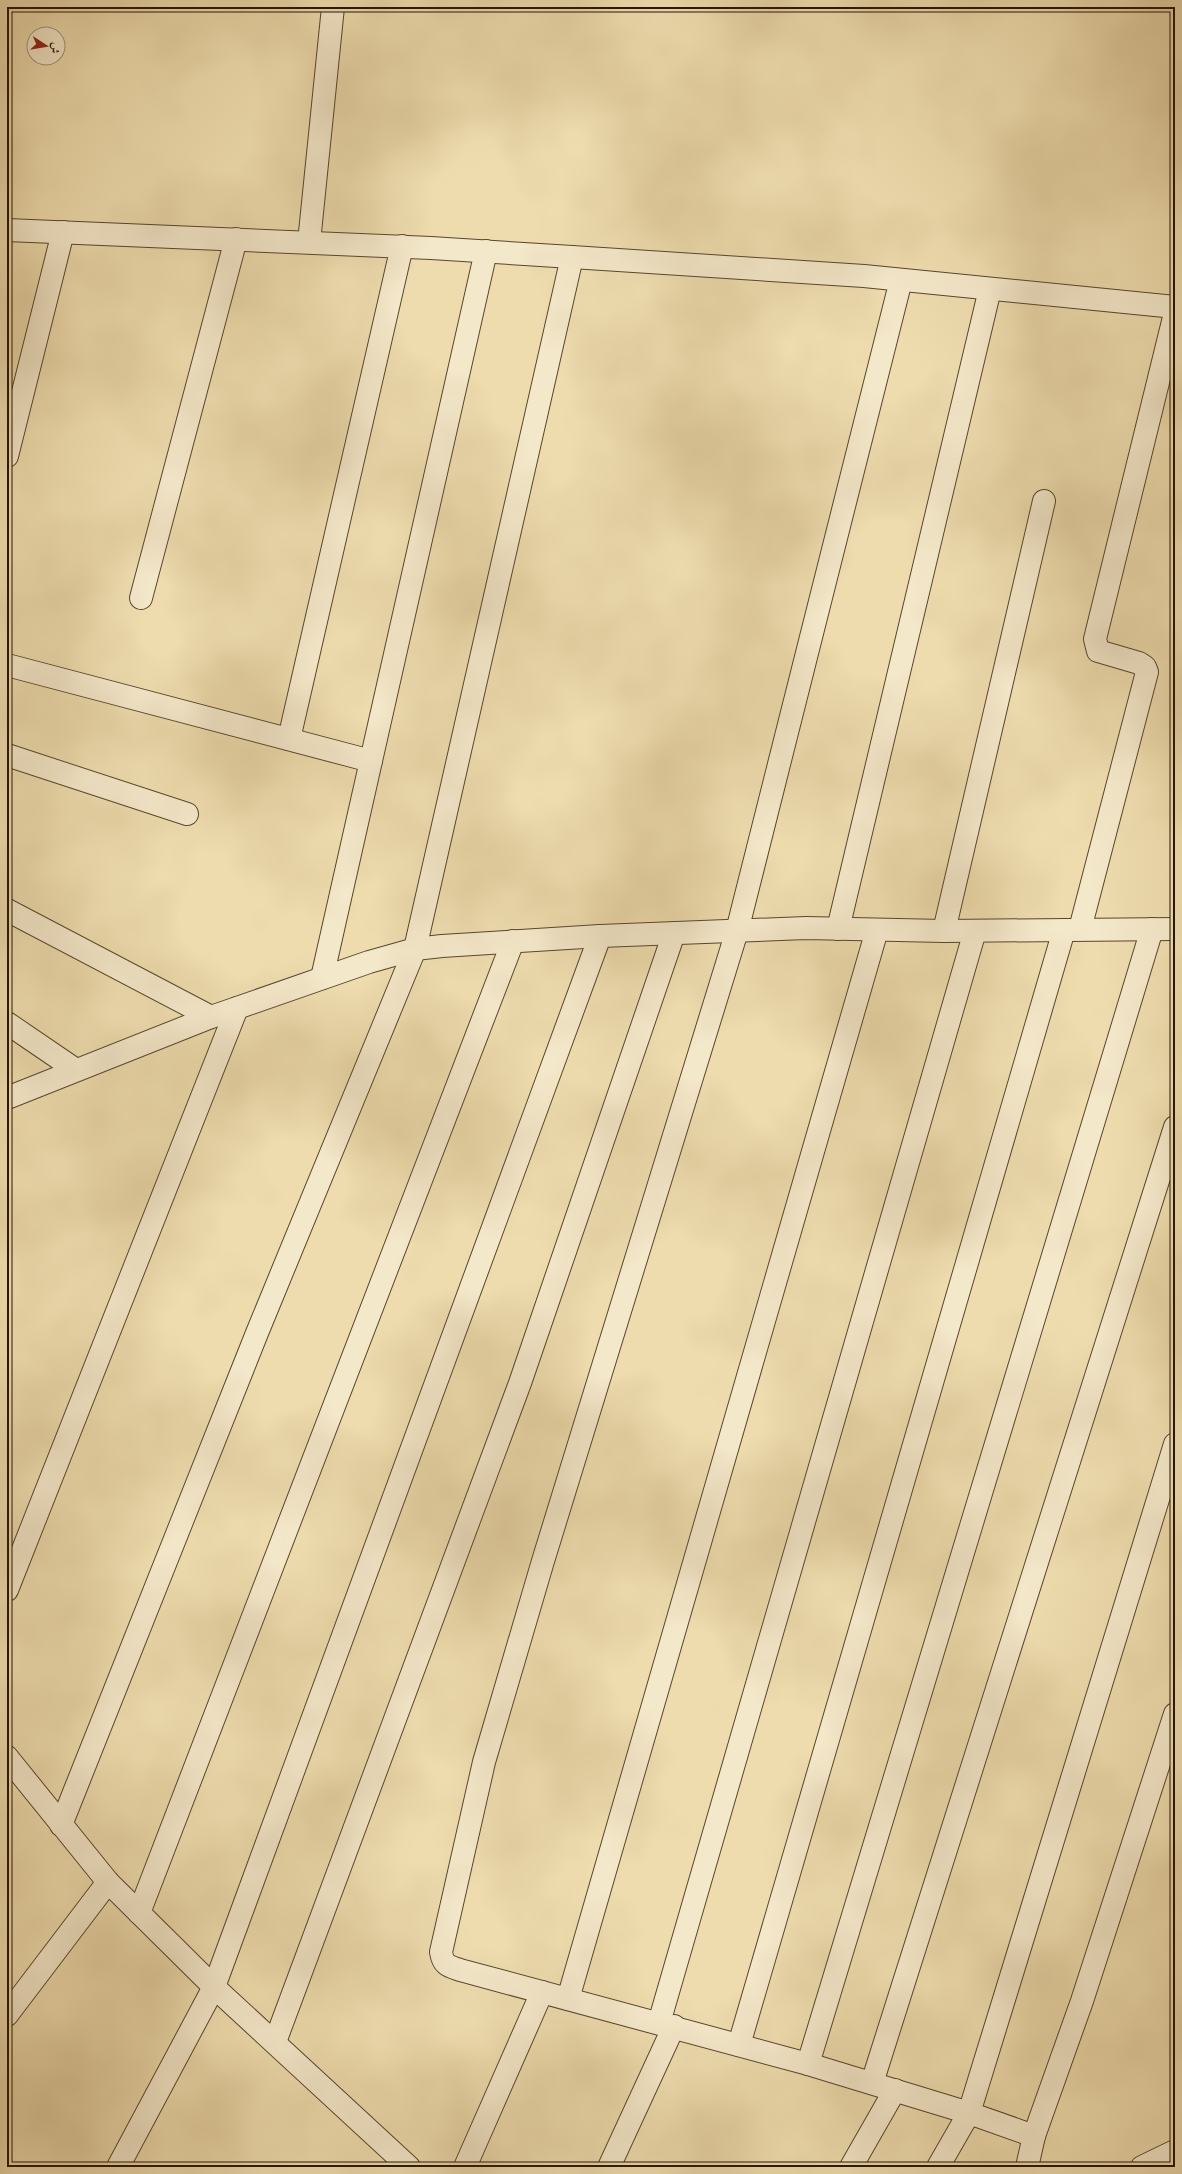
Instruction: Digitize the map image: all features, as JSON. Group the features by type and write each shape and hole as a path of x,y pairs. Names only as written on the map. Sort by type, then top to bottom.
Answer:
{"street":[{"path":"309,242 333,7"},
{"path":"7,230 402,246 486,251 901,280 1175,307"},
{"path":"7,456 63,232"},
{"path":"141,598 236,239"},
{"path":"289,739 402,246"},
{"path":"322,978 486,251"},
{"path":"61,1825 257,1333 415,949 572,257"},
{"path":"901,280 737,931 543,1561 486,1754 441,1952 442,1960 446,1966 808,2064 969,2113 1034,2136"},
{"path":"838,929 990,289"},
{"path":"739,2045 1072,929 1147,672 1144,667 1139,664 1098,651 1095,639 1175,313"},
{"path":"944,931 1044,501"},
{"path":"7,665 371,761"},
{"path":"7,755 187,814"},
{"path":"7,910 211,1017"},
{"path":"7,1098 211,1017 369,962 415,949 600,936 737,931 838,929 975,931 1175,929"},
{"path":"808,2064 1152,929"},
{"path":"568,1999 877,930"},
{"path":"609,2167 667,2025 975,931"},
{"path":"275,2042 520,1383 674,933"},
{"path":"118,2167 214,1987 600,936"},
{"path":"139,1913 513,941"},
{"path":"7,1590 237,1008"},
{"path":"7,1023 76,1070"},
{"path":"872,2083 1175,1127"},
{"path":"938,2167 969,2113 1175,1444"},
{"path":"1027,2167 1034,2136 1082,2001 1175,1714"},
{"path":"7,1757 108,1882 214,1987 408,2167"},
{"path":"7,2015 108,1882"},
{"path":"465,2167 542,1992"},
{"path":"850,2167 895,2090"},
{"path":"1142,2167 1175,2151"}]}
